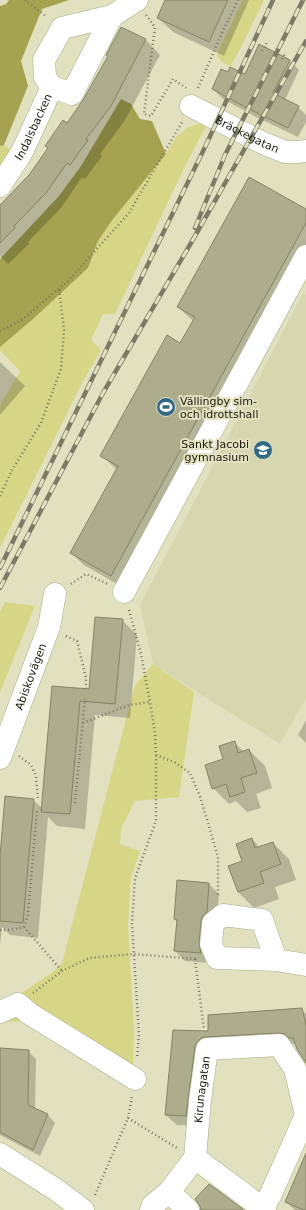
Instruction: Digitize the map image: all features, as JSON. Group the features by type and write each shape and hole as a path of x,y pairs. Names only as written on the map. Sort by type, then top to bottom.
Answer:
{"street":[{"path":"62,28 112,16 137,1"},
{"name":"Indalsbacken","path":"62,28 44,60 45,77 52,87 72,94 112,16"},
{"name":"Indalsbacken","path":"0,186 22,152 52,87"},
{"name":"Bräckegatan","path":"193,100 263,143 285,152 306,151"},
{"path":"124,592 306,256"},
{"name":"Abiskovägen","path":"2,752 49,627 55,594"},
{"path":"276,960 262,920 223,915 214,923 211,944 217,958 276,960 306,965"},
{"path":"9,1008 30,1014 135,1079"},
{"name":"Kirunagatan","path":"279,1045 295,1069 306,1115 264,1209 195,1158 200,1100 207,1049 279,1045"},
{"path":"0,1154 55,1189 89,1203"},
{"path":"151,1210 153,1206 169,1192 195,1158"},
{"path":"169,1192 188,1210"}],"path":[{"path":"26,0 62,28"},
{"path":"0,331 23,319 69,280 129,213 193,100 238,0"},
{"path":"137,1 155,27 144,114 151,116 172,79 193,100"},
{"path":"262,51 267,42"},
{"path":"282,59 286,52"},
{"path":"0,496 12,470 41,423 61,369 64,330 59,288"},
{"path":"55,594 86,574 124,592 142,654 155,733 156,821 135,878 132,924 138,1034 135,1079 128,1118 89,1203"},
{"path":"49,627 77,641 86,678 86,690"},
{"path":"75,803 85,699"},
{"path":"83,723 129,705 150,702"},
{"path":"2,752 31,765 36,776 38,800"},
{"path":"156,755 174,762 190,773 201,799 218,857 218,900 223,915"},
{"path":"24,927 28,914 37,810"},
{"path":"24,927 62,970"},
{"path":"0,930 10,930 24,927"},
{"path":"9,1008 62,970 89,958 134,954 195,959 217,958"},
{"path":"195,959 204,1030"},
{"path":"128,1118 195,1158"}],"shaded area":[{"path":"9,0 69,0 42,9 21,61 28,86 4,145 0,146 0,6 6,4"},
{"path":"243,0 264,0 230,67 221,61 217,55"},
{"path":"121,99 131,104 140,119 152,121 166,154 113,219 98,241 88,268 32,320 0,347 0,259 59,196 81,166"},
{"path":"197,124 206,126 184,168 115,314 103,314 91,340 101,350 83,381 0,548 0,405 20,371 0,350 0,347 32,320 88,268 98,241 113,219 166,154 175,138 187,128"},
{"path":"4,145 15,153 0,173 0,146"},
{"name":"Sankt Jacobi gymnasium","path":"303,293 306,295 306,698 280,744 153,664 140,605"},
{"path":"5,602 35,606 0,692 0,612"},
{"path":"153,664 194,692 179,797 135,801 121,829 120,844 140,851 131,877 128,924 134,1032 133,1067 33,1021 0,1022 12,999 53,972 62,963 135,685"}],"building":[{"path":"165,0 228,0 209,42 157,18"},
{"path":"121,27 146,39 111,106 86,139 88,140 70,165 67,163 46,193 14,226 15,228 0,243 0,205 29,175 48,148 45,146 63,120 67,123 83,100 108,56 106,55"},
{"path":"259,44 290,60 273,93 299,106 288,128 212,89 221,69 228,72 230,67 245,74"},
{"name":"Vällingby sim- och idrottshall","path":"249,177 306,209 306,223 111,576 70,553 118,466 100,456 167,335 180,343 195,317 177,307"},
{"path":"95,617 123,619 115,704 80,701 70,814 41,812 52,686 89,689"},
{"path":"235,741 238,753 249,749 257,773 241,778 245,792 230,797 226,784 212,789 205,765 223,759 219,746"},
{"path":"5,796 34,799 23,923 0,921 0,856"},
{"path":"252,838 255,848 273,842 281,864 260,872 264,883 238,892 228,866 242,861 236,844"},
{"path":"177,880 209,883 207,912 202,917 201,922 199,943 201,953 174,951 177,920 174,919"},
{"path":"302,1008 306,1025 306,1063 297,1049 293,1038 289,1038 284,1034 278,1033 201,1038 195,1047 186,1116 165,1115 173,1030 208,1031 208,1015"},
{"path":"0,1048 29,1050 28,1105 48,1114 33,1150 0,1132"},
{"path":"306,1153 306,1210 304,1210 285,1202"},
{"path":"209,1184 244,1210 201,1210 195,1199"}],"railway":[{"path":"0,568 206,145 273,0"},
{"path":"195,228 225,155 303,0"},
{"path":"0,588 103,393 191,243 306,41"}],"place":[{"name":"Vällingby sim- och idrottshall","path":"166,407"},
{"name":"Sankt Jacobi gymnasium","path":"263,450"}]}
